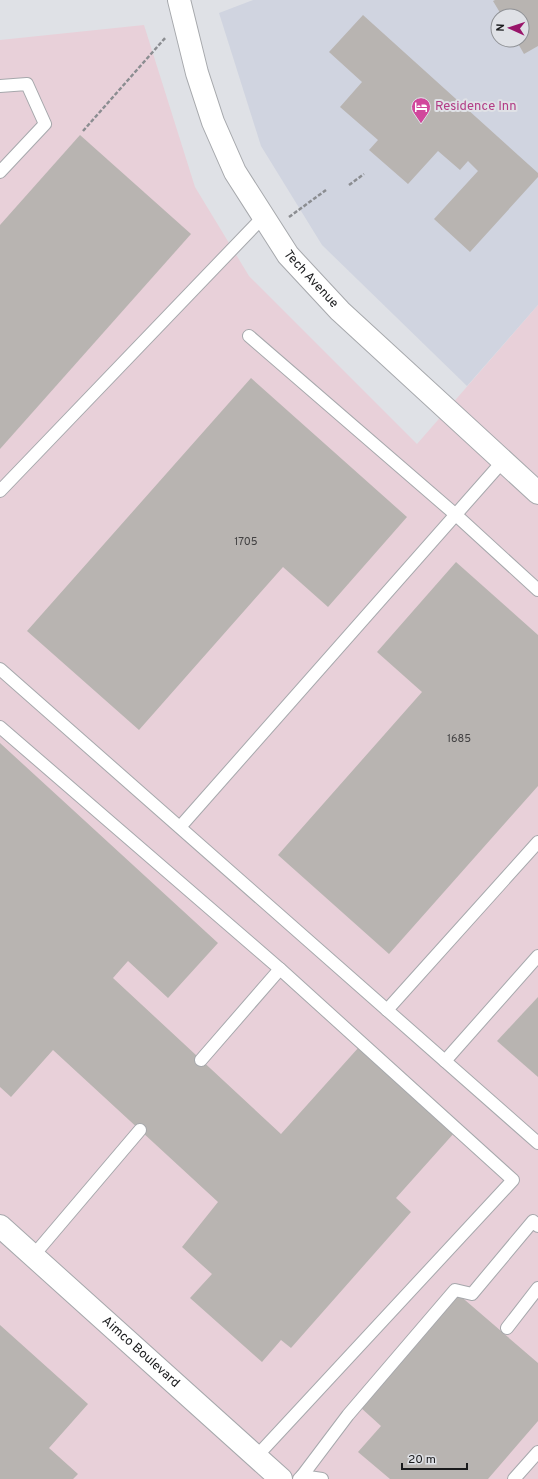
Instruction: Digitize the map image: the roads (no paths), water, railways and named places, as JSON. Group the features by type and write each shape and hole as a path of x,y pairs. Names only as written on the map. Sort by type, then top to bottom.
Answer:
{"street":[{"name":"Tech Avenue","path":"181,9 197,74 213,122 235,172 288,255 340,311 538,493"},
{"name":"Aimco Boulevard","path":"0,1226 256,1457 294,1478"}],"lane":[{"path":"0,86 27,84 45,124 0,172"},
{"path":"0,491 268,222"},
{"path":"249,336 456,515 538,590"},
{"path":"180,827 503,461"},
{"path":"0,669 538,1143"},
{"path":"0,727 280,969 513,1180 256,1457"},
{"path":"387,1010 538,842"},
{"path":"445,1061 538,956"},
{"path":"201,1060 280,969"},
{"path":"33,1256 140,1130"},
{"path":"294,1478 455,1290 472,1294 533,1221 538,1226"},
{"path":"507,1328 538,1288"},
{"path":"514,1479 538,1452"},
{"path":"294,1478 322,1479"}],"place":[{"name":"Residence Inn","path":"421,124"}]}
